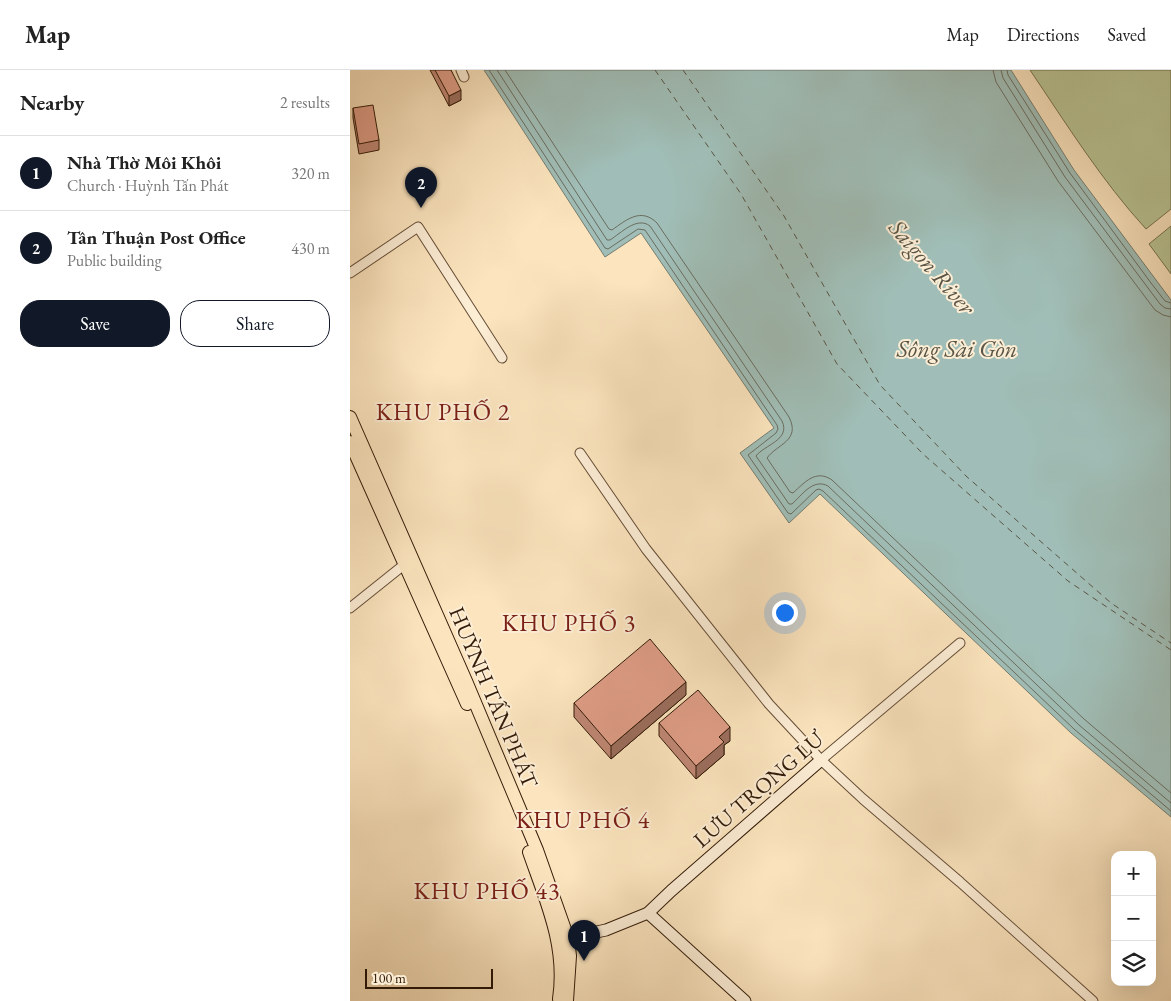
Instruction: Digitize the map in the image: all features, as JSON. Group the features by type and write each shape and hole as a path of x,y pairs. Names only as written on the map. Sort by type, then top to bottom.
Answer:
{"main road":[{"name":"HUỲNH TẤN PHÁT","path":"350,417 420,588 466,681 474,713 537,850 570,956 567,1001"},
{"name":"HUỲNH TẤN PHÁT","path":"350,442 405,564 420,588"},
{"name":"HUỲNH TẤN PHÁT","path":"559,1001 563,938"}],"street":[{"path":"350,273 418,227 502,358"},
{"path":"580,453 646,548 769,704 821,760 862,799 960,882 1093,1001"},
{"path":"350,608 405,564"},
{"name":"LƯU TRỌNG LƯ","path":"563,938 606,930 648,913 821,760 960,643"},
{"path":"648,913 745,1001"}],"green space":[{"path":"1030,70 1171,70 1171,209 1146,229 1100,172"},
{"path":"1171,226 1171,274 1149,244"}],"water":[{"name":"Sông Sài Gòn","path":"484,70 1011,70 1074,170 1171,300 1171,817 1071,733 820,494 789,523 740,453 774,428 641,233 605,257"}],"building":[{"path":"435,70 451,70 461,90 449,96"},
{"path":"373,105 379,140 359,144 353,108"},
{"path":"650,639 686,682 611,746 574,703"},
{"path":"698,690 730,727 719,737 724,742 696,766 659,723"}],"ferry route":[{"path":"655,70 741,194 837,364 923,454 1068,581 1171,650"},
{"path":"683,70 784,216 880,385 966,476 1111,603 1171,643"}],"place":[{"name":"Tân Thuận Post Office","path":"421,208"},
{"name":"Nhà Thờ Môi Khôi","path":"584,961"}],"district":[{"name":"KHU PHỐ 2","path":"443,412"},
{"name":"KHU PHỐ 3","path":"569,623"},
{"name":"KHU PHỐ 4","path":"583,820"},
{"name":"KHU PHỐ 43","path":"487,891"}],"water label":[{"name":"Saigon River","path":"932,267"}]}
